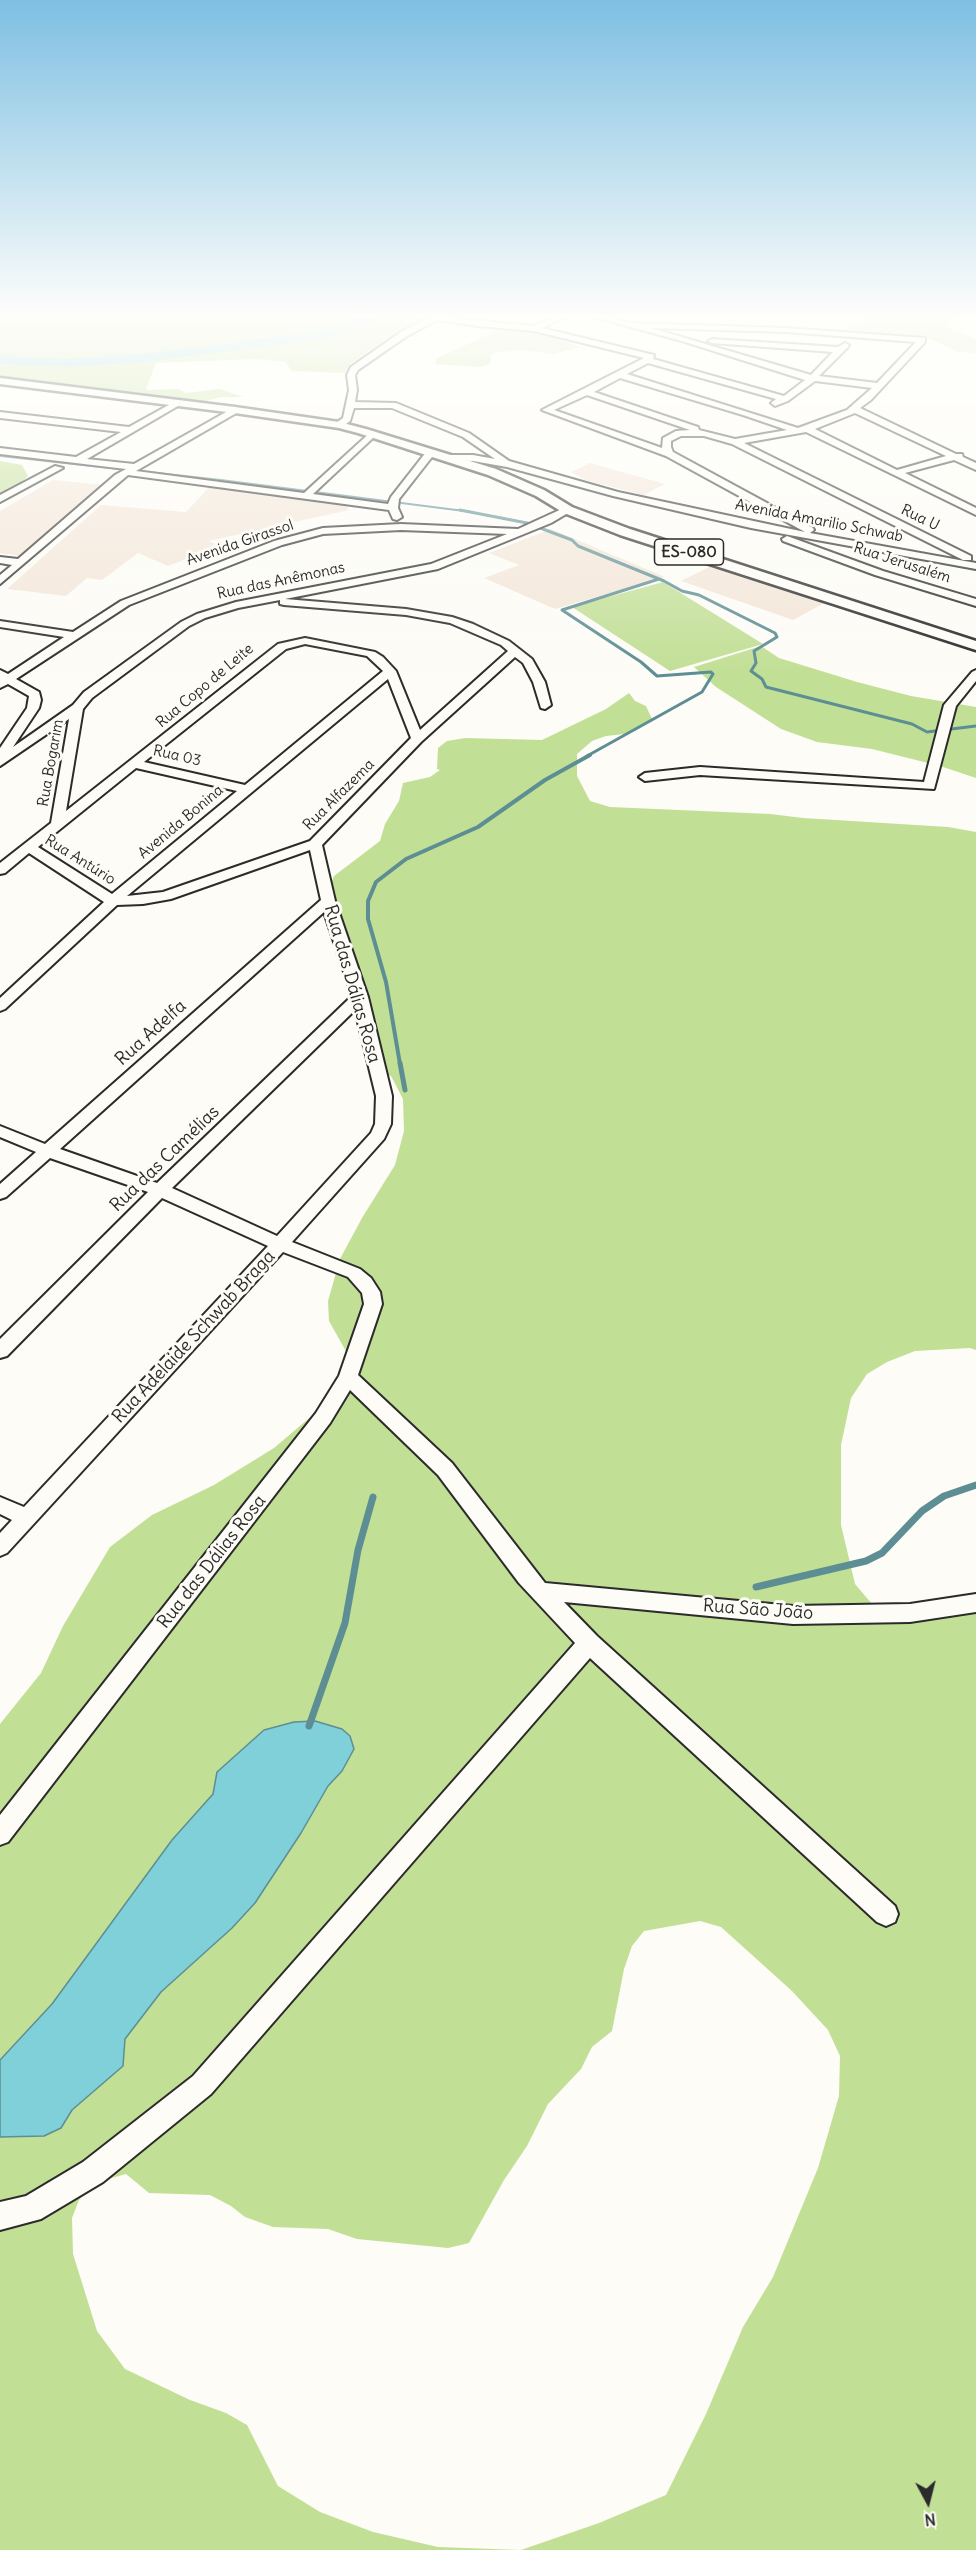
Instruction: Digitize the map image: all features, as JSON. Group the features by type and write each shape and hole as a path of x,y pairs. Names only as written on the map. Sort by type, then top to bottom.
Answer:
{"main road":[{"name":"ES-080","path":"375,435 503,477 540,493 568,510 625,532 976,646"}],"street":[{"path":"78,460 120,435"},
{"path":"0,582 130,470 191,435"},
{"path":"309,494 371,435"},
{"path":"466,435 508,464"},
{"path":"614,435 669,454 823,537"},
{"name":"Rua U","path":"669,454 666,443 669,437 676,435"},
{"name":"Rua U","path":"712,435 735,442 976,564"},
{"path":"735,442 774,435"},
{"path":"813,435 976,512"},
{"path":"908,435 976,467"},
{"path":"0,451 393,504"},
{"path":"393,504 430,453"},
{"path":"895,473 954,457 976,455"},
{"name":"Avenida Amarilio Schwab","path":"447,458 472,458 508,464 616,494 751,525 976,564"},
{"path":"0,499 58,468"},
{"path":"393,504 401,527"},
{"name":"Rua das Anêmonas","path":"0,762 77,708 88,695 185,624 218,611 261,600 434,567 568,510"},
{"name":"Rua Jerusalém","path":"751,525 879,573 976,603"},
{"name":"Avenida Girassol","path":"2,679 77,636 124,603 278,543 337,529 401,527 519,531"},
{"path":"0,560 21,563"},
{"path":"261,600 406,612 452,620 489,635 516,650 535,671 545,705"},
{"path":"0,624 77,636"},
{"name":"Rua Copo de Leite","path":"0,870 282,646 305,641 342,647 371,654 390,671"},
{"name":"Rua Alfazema","path":"113,901 143,900 166,896 315,844 417,739 516,650"},
{"path":"390,671 417,739"},
{"name":"Avenida Bonina","path":"0,1006 113,901 245,789 390,671"},
{"path":"645,777 700,771 929,786 950,705 976,674"},
{"path":"0,757 33,708 35,700 35,694 2,679"},
{"name":"Rua Bogarim","path":"57,824 77,708"},
{"name":"Rua 03","path":"136,764 245,789"},
{"name":"Rua das Dálias Rosa","path":"315,844 328,901 360,997 384,1096 383,1124"},
{"name":"Rua Antúrio","path":"29,848 113,901"},
{"name":"Rua Adelfa","path":"0,1193 328,901"},
{"name":"Rua das Camélias","path":"0,1350 160,1190 360,997"},
{"name":"Rua Adelaide Schwab Braga","path":"0,1547 280,1244 378,1135 383,1124"},
{"path":"0,1131 48,1151 160,1190 280,1244"},
{"name":"Rua das Dálias Rosa","path":"0,1834 316,1427 348,1377 373,1304 371,1292 354,1273 280,1244"},
{"path":"348,1377 445,1469 526,1577 589,1643 885,1914"},
{"path":"0,1505 26,1518"},
{"name":"Rua São João","path":"540,1591 793,1616 910,1613 976,1603"},
{"path":"0,2216 31,2209 93,2172 202,2085 589,1643"}],"shaded area":[{"path":"590,463 665,484 644,495 585,480 571,472"},
{"path":"53,480 106,485 22,556 0,553 0,511"},
{"path":"210,486 345,504 349,510 209,541 220,546 168,566 138,553 102,580 87,578 66,596 7,589 101,505 186,512"},
{"path":"551,529 665,577 555,609 484,578 519,565 489,553"},
{"path":"717,563 828,601 793,620 681,581"}],"green space":[{"path":"0,461 22,465 28,476 17,486 0,495"},
{"path":"663,582 763,644 670,671 572,607"},
{"path":"761,646 779,658 857,682 911,696 976,707 976,778 940,766 872,749 817,742 781,729 716,687 694,667"},
{"path":"629,693 635,701 646,706 653,721 625,734 606,736 592,741 577,754 577,776 590,801 610,807 770,814 948,827 976,832 976,1350 970,1348 915,1351 887,1362 867,1374 851,1398 841,1445 841,1525 855,1584 872,1604 897,1615 976,1604 976,2550 521,2550 599,2523 666,2495 706,2414 743,2327 773,2277 818,2168 839,2096 840,2056 828,2030 792,1991 721,1927 700,1921 644,1931 632,1946 624,1969 612,2031 592,2047 581,2069 548,2104 527,2146 504,2180 469,2243 448,2248 357,2239 328,2229 273,2227 245,2217 231,2206 210,2195 149,2193 126,2174 94,2183 79,2200 72,2218 73,2254 97,2331 125,2369 190,2400 226,2413 247,2425 278,2486 320,2512 373,2532 438,2547 520,2550 0,2550 0,2137 61,2128 72,2110 123,2066 125,2039 161,1992 232,1928 255,1903 301,1833 328,1786 342,1771 342,1729 315,1721 294,1722 240,1753 217,1772 213,1794 52,2004 0,2060 0,1724 41,1673 63,1626 110,1547 152,1515 214,1485 274,1448 334,1397 352,1362 329,1321 328,1301 340,1259 395,1165 404,1131 403,1099 391,1076 388,1075 368,1025 325,899 334,876 380,841 385,824 399,801 403,783 430,777 440,770 437,769 438,748 447,741 465,738 542,740 606,709"}],"water":[{"path":"315,1721 342,1729 350,1736 354,1749 342,1771 328,1786 301,1833 255,1903 232,1928 161,1992 125,2039 123,2066 72,2110 61,2128 44,2136 0,2137 0,2060 52,2004 172,1840 213,1794 217,1772 264,1730 294,1722"}],"waterway":[{"path":"0,456 221,480 467,511"},
{"path":"460,510 467,511"},
{"path":"467,511 472,512"},
{"path":"467,511 527,523 572,540 578,546 664,581 682,591 699,595 775,633 777,637 754,651 756,663 751,671 762,679 766,687 912,724 927,732 976,726"},
{"path":"587,756 702,692 713,674 711,672 657,676 641,662 562,610 659,579"},
{"path":"400,1064 386,982 368,919 368,901 376,882 406,859 478,827 545,780 590,755"},
{"path":"400,1063 405,1090"},
{"path":"756,1587 866,1561 882,1553 922,1511 944,1496 976,1485"},
{"path":"309,1726 345,1623 358,1550 373,1497"}]}
